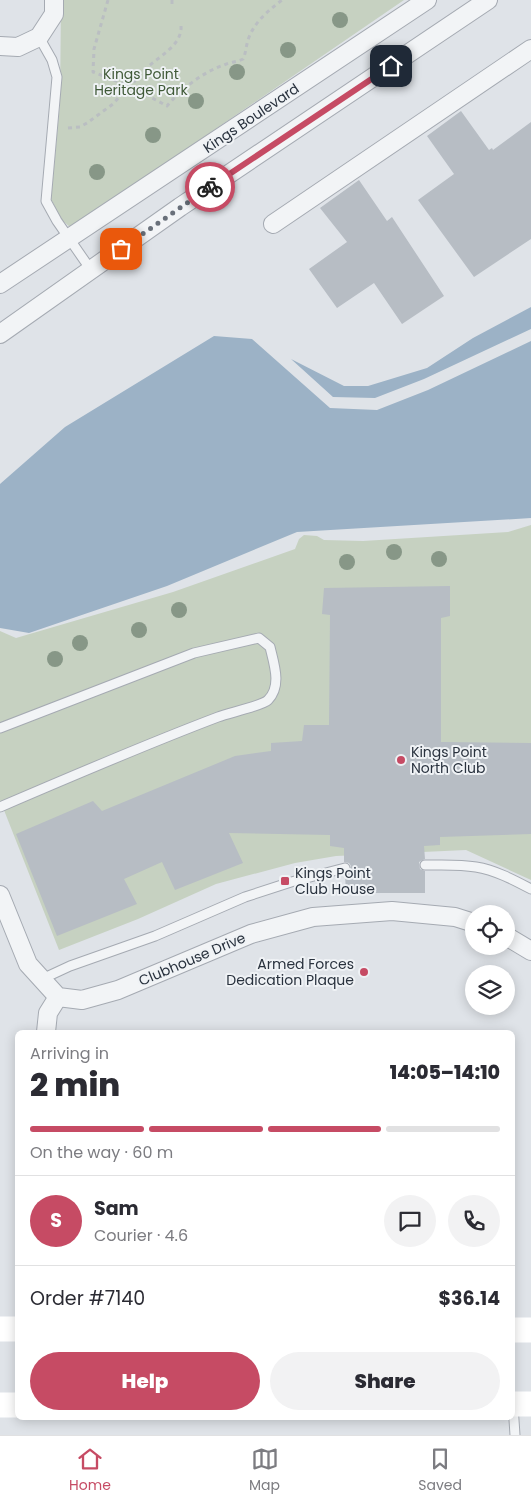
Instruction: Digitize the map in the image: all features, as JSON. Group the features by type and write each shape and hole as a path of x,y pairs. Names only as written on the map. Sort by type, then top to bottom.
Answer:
{"main road":[{"path":"0,1329 15,1329"},
{"path":"515,1330 531,1330"},
{"path":"515,1404 531,1404"},
{"path":"0,1405 15,1405"}],"street":[{"path":"0,46 18,47 39,36 54,14 54,0"},
{"name":"Kings Boulevard","path":"0,284 427,0"},
{"path":"0,334 180,208 488,0"},
{"path":"273,224 531,49"},
{"path":"0,895 5,921 28,964 58,997 48,1013 46,1030"},
{"name":"Clubhouse Drive","path":"58,997 82,1000 118,990 251,934 313,917 392,911 455,917 465,920"},
{"path":"515,941 531,951"}],"lane":[{"path":"39,36 52,60 57,77 46,201 91,270"},
{"path":"0,728 194,654 259,638 270,646 275,669 276,690 266,702 221,716 155,741 0,807"},
{"path":"425,865 452,864 477,867 501,875 531,889"},
{"path":"42,979 70,966 155,936 245,896 345,868"},
{"path":"514,1420 515,1435"}],"path":[{"path":"108,0 94,49 93,72 132,87 167,106 179,94 210,71 243,59 248,40 255,25 282,0"},
{"path":"68,128 80,127 87,123 113,104 126,89 132,87 137,78 174,45 180,37 181,26"}],"green space":[{"name":"Kings Point Heritage Park","path":"61,0 404,0 71,228 62,220 51,199 60,104"},
{"path":"531,525 531,880 466,850 336,856 295,863 216,884 138,919 59,950 0,800 0,631 16,638 173,592 295,549 299,539 304,535 317,536 324,540 363,541 508,532"}],"water":[{"path":"531,307 531,329 424,379 375,398 333,397 291,359 344,386 368,386 427,368 473,338"},
{"path":"214,336 252,339 330,408 377,410 428,390 531,341 531,518 297,532 167,586 29,633 0,628 0,484 65,427"}],"building":[{"path":"461,111 489,150 492,148 493,150 531,122 531,239 474,277 418,200 454,174 427,136"},
{"path":"359,180 387,221 392,217 444,296 402,324 374,283 337,308 309,269 347,242 320,208"},
{"name":"Kings Point North Club","path":"450,586 450,616 441,618 441,742 531,743 531,834 440,837 440,845 424,846 425,859 419,862 420,869 425,871 425,893 346,893 345,874 350,872 351,866 349,863 344,862 344,848 330,846 330,835 229,833 243,863 175,890 162,862 124,879 137,904 57,936 16,834 93,801 102,811 235,756 271,751 271,743 302,741 304,725 329,725 330,615 322,614 324,588"}],"way so far":[{"path":"121,249 210,187"}],"place":[{"name":"Kings Point North Club","path":"401,760"},
{"name":"Kings Point Club House","path":"285,881"},
{"name":"Armed Forces Dedication Plaque","path":"364,972"}],"route":[{"path":"210,187 391,66"}]}
